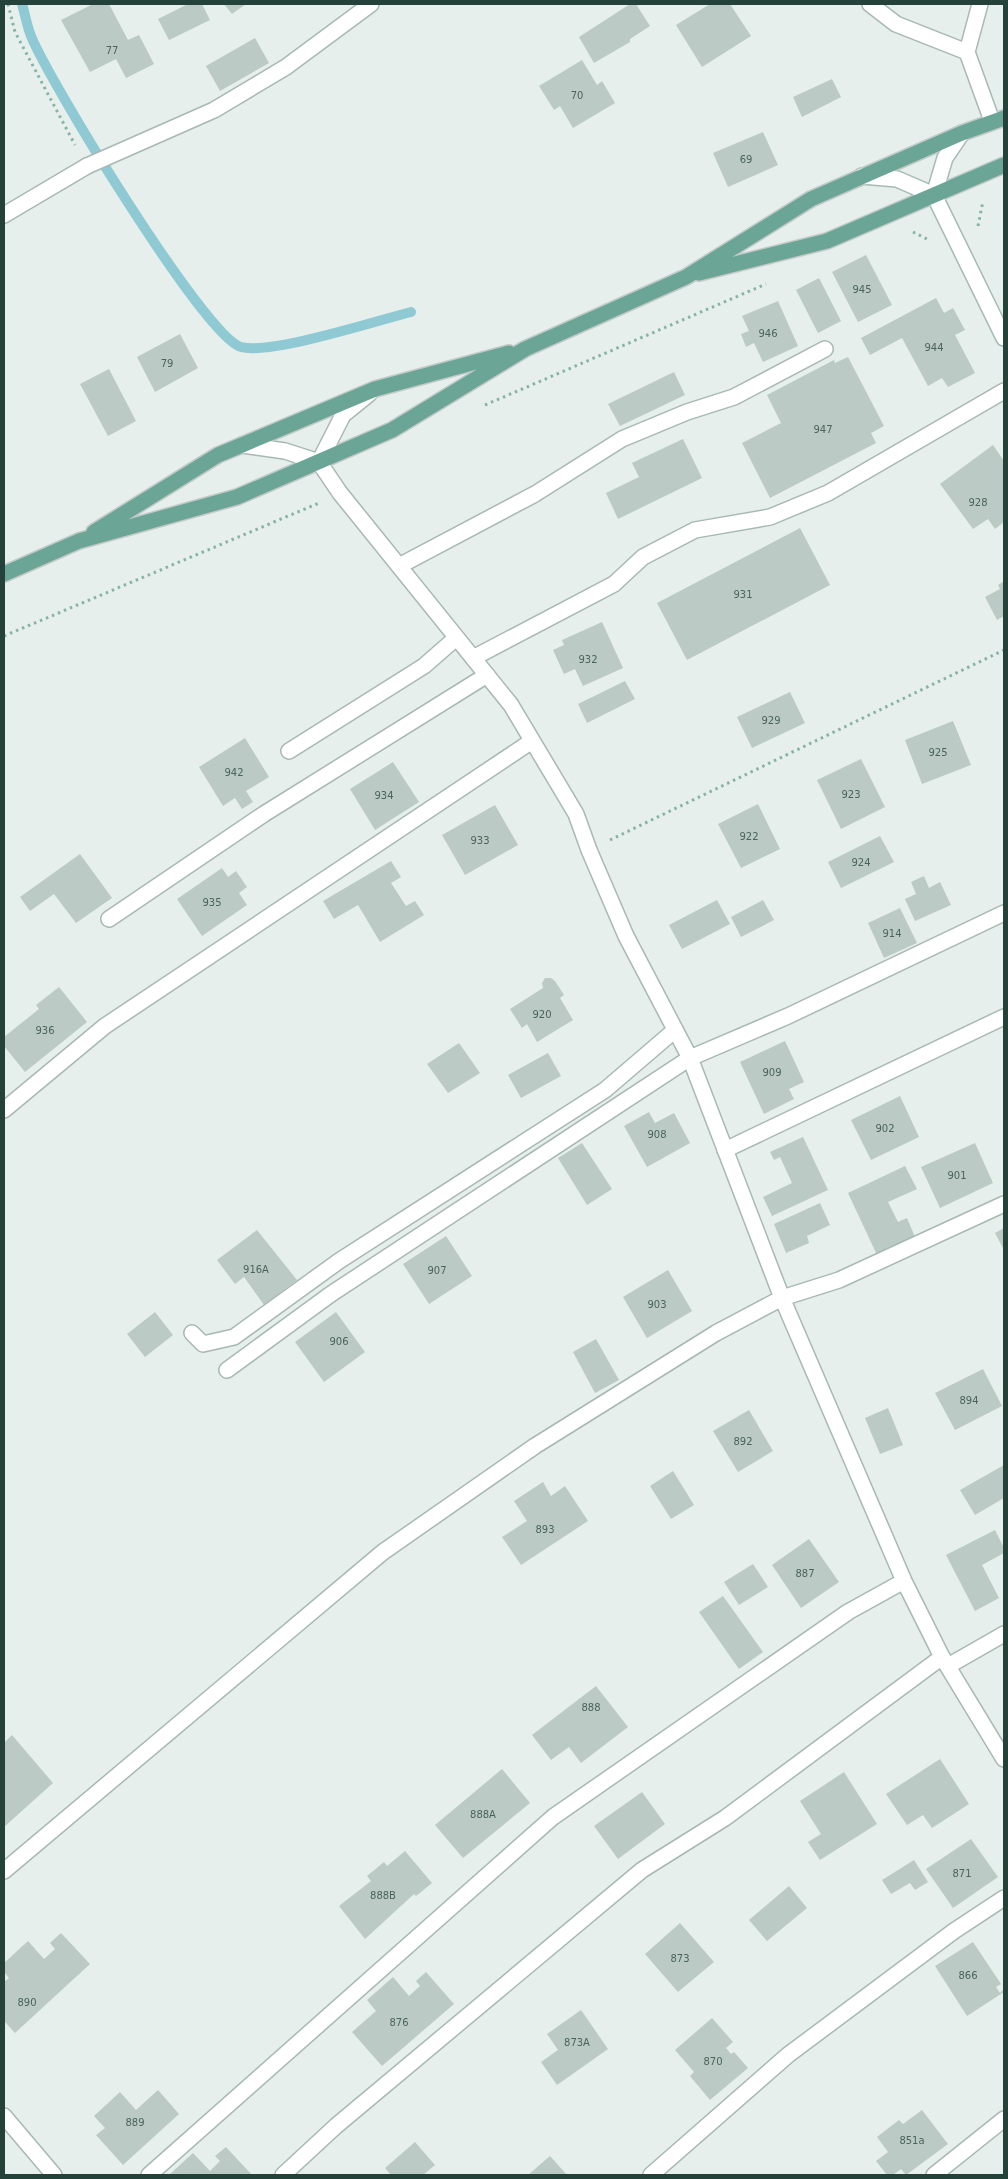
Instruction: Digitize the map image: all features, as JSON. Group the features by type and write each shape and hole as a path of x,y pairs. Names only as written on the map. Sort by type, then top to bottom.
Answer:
{"main road":[{"path":"79,541 238,497 392,430 525,349 686,276 811,199 962,133 998,120"},
{"path":"686,276 827,241 1004,165"},
{"path":"4,574 79,541 218,455 375,389 525,349"}],"street":[{"path":"4,215 87,166 214,110 286,67 371,4"},
{"path":"870,4 896,24 967,52"},
{"path":"980,4 967,52 998,120"},
{"path":"934,195 945,158 962,133"},
{"path":"862,176 897,179 934,195 1004,338"},
{"path":"399,566 535,494 622,439 687,412 734,397 825,349"},
{"path":"319,462 343,415 375,389"},
{"path":"473,658 614,584 643,557 695,530 770,517 828,493 1004,391"},
{"path":"242,445 285,451 319,462 340,492 511,705 576,814 589,850 626,936 690,1058 782,1298 904,1581 945,1661 1004,1759"},
{"path":"290,751 424,666 456,638"},
{"path":"109,919 264,814 487,675"},
{"path":"4,1110 105,1026 532,741"},
{"path":"227,1370 331,1294 690,1058 788,1016 1004,913"},
{"path":"725,1150 1004,1016"},
{"path":"192,1333 203,1344 234,1337 339,1261 605,1090 675,1030"},
{"path":"4,1871 383,1552 535,1446 716,1332 782,1298 839,1280 1004,1204"},
{"path":"149,2175 553,1817 848,1612 904,1581"},
{"path":"283,2175 336,2126 642,1870 725,1818 945,1661 1004,1634"},
{"path":"651,2175 788,2055 954,1931 1004,1898"},
{"path":"4,2116 54,2175"},
{"path":"934,2175 1004,2119"}],"path":[{"path":"8,4 16,32 87,166"},
{"path":"907,229 930,242"},
{"path":"483,406 774,280"},
{"path":"4,636 320,502"},
{"path":"589,850 1004,650"}],"building":[{"path":"93,4 109,4 128,40 139,35 154,64 126,78 116,59 90,72 61,20"},
{"path":"188,4 202,4 210,20 169,40 158,19"},
{"path":"224,4 246,4 232,14"},
{"path":"630,4 636,4 650,26 630,39 630,42 594,63 579,37"},
{"path":"710,4 730,4 751,36 702,67 676,25"},
{"path":"255,38 269,63 220,91 206,66"},
{"path":"582,60 597,85 602,81 615,103 573,128 560,106 554,110 539,86"},
{"path":"832,79 841,97 802,117 793,97"},
{"path":"763,132 778,165 728,187 713,153"},
{"path":"866,255 892,305 858,322 832,272"},
{"path":"819,278 841,321 818,333 796,290"},
{"path":"936,298 944,313 953,308 965,330 955,335 975,373 948,387 942,378 928,386 902,338 870,355 861,338"},
{"path":"778,301 798,346 763,362 754,343 746,347 741,334 749,331 742,316"},
{"path":"180,334 198,368 155,392 137,357"},
{"path":"848,357 884,426 871,433 876,443 770,498 742,443 781,423 767,395 834,360 835,363"},
{"path":"109,369 136,421 108,436 80,384"},
{"path":"674,372 685,395 620,426 608,404"},
{"path":"683,439 702,478 618,519 606,493 639,477 632,463"},
{"path":"993,445 1004,461 1004,522 995,529 988,519 973,529 940,484"},
{"path":"800,528 830,585 687,660 657,603"},
{"path":"1004,581 1004,616 997,620 985,597 1000,589 998,585"},
{"path":"602,622 623,668 583,686 575,669 564,674 553,650 564,645 562,640"},
{"path":"625,681 635,699 587,723 578,704"},
{"path":"790,692 805,723 752,748 737,717"},
{"path":"953,721 971,765 922,784 905,740"},
{"path":"245,738 269,777 246,791 253,802 242,809 235,798 223,806 199,767"},
{"path":"861,759 885,807 841,829 817,780"},
{"path":"393,762 419,802 375,830 350,789"},
{"path":"758,804 780,849 741,868 718,824"},
{"path":"495,805 518,845 465,875 442,835"},
{"path":"880,836 894,862 841,888 828,862"},
{"path":"80,854 112,898 76,923 54,894 30,911 20,897"},
{"path":"391,861 401,877 391,883 406,906 415,901 424,915 380,942 358,905 334,919 323,901"},
{"path":"222,868 228,877 236,871 247,887 239,893 247,905 202,936 177,899"},
{"path":"924,876 929,888 940,882 951,905 915,921 905,899 916,894 911,882"},
{"path":"717,900 730,924 682,949 669,925"},
{"path":"763,900 774,920 741,937 731,917"},
{"path":"900,908 917,943 884,958 868,923"},
{"path":"545,978 551,978 555,981 564,995 560,998 573,1020 537,1042 527,1024 522,1028 510,1009 543,988 542,983"},
{"path":"59,987 87,1022 25,1072 4,1046 4,1037 39,1009 36,1005"},
{"path":"785,1041 804,1082 789,1089 794,1099 764,1114 740,1062"},
{"path":"459,1043 480,1073 448,1093 427,1064"},
{"path":"548,1053 561,1076 521,1098 508,1075"},
{"path":"900,1096 919,1137 871,1160 851,1120"},
{"path":"649,1112 655,1123 674,1113 690,1143 647,1167 624,1126"},
{"path":"803,1137 828,1190 772,1216 763,1197 792,1183 780,1157 774,1160 770,1152"},
{"path":"582,1143 612,1189 587,1205 558,1158"},
{"path":"975,1143 993,1183 940,1208 921,1167"},
{"path":"905,1166 917,1189 888,1202 898,1222 907,1218 915,1237 877,1255 848,1193"},
{"path":"820,1203 830,1225 807,1236 809,1243 786,1253 774,1224"},
{"path":"1004,1228 1004,1250 995,1233"},
{"path":"257,1230 297,1280 264,1305 244,1277 235,1284 217,1260"},
{"path":"446,1236 472,1276 429,1304 403,1264"},
{"path":"668,1270 692,1311 647,1338 623,1297"},
{"path":"155,1312 173,1335 145,1357 127,1334"},
{"path":"336,1312 365,1352 324,1382 295,1342"},
{"path":"596,1339 619,1380 595,1393 573,1352"},
{"path":"983,1369 1002,1406 955,1430 935,1393"},
{"path":"888,1408 903,1445 880,1454 865,1418"},
{"path":"749,1410 773,1451 738,1472 713,1431"},
{"path":"1004,1465 1004,1498 975,1515 960,1490"},
{"path":"673,1471 694,1505 671,1519 650,1486"},
{"path":"543,1482 551,1496 565,1486 588,1521 521,1565 502,1537 527,1521 514,1501"},
{"path":"995,1530 1004,1548 1004,1553 982,1565 999,1598 975,1611 946,1555"},
{"path":"809,1539 839,1582 801,1608 772,1565"},
{"path":"753,1564 768,1587 739,1605 724,1582"},
{"path":"723,1596 763,1652 739,1669 699,1612"},
{"path":"596,1686 628,1727 581,1763 569,1747 551,1760 532,1735"},
{"path":"12,1735 53,1783 4,1827 4,1743"},
{"path":"940,1759 969,1804 932,1828 923,1815 907,1825 886,1794"},
{"path":"502,1769 530,1803 463,1858 435,1825"},
{"path":"844,1772 877,1824 820,1860 808,1842 821,1834 800,1801"},
{"path":"642,1792 665,1824 618,1859 594,1826"},
{"path":"971,1839 998,1877 953,1908 926,1869"},
{"path":"405,1851 432,1883 416,1896 414,1894 365,1939 339,1906 371,1881 367,1876 384,1862 387,1866"},
{"path":"914,1860 928,1882 915,1890 910,1883 891,1894 882,1880"},
{"path":"789,1886 807,1908 767,1941 749,1920"},
{"path":"680,1923 714,1962 678,1992 645,1954"},
{"path":"61,1933 90,1964 15,2033 4,2021 4,1982 9,1978 4,1972 4,1963 28,1941 44,1959 55,1949 50,1943"},
{"path":"973,1942 1001,1984 996,1987 1000,1993 1004,1989 1004,1992 967,2016 935,1966"},
{"path":"426,1972 454,2004 382,2066 352,2032 376,2011 367,2000 393,1977 409,1996 420,1986 416,1981"},
{"path":"581,2010 608,2049 557,2085 541,2062 558,2050 547,2034"},
{"path":"712,2018 733,2042 726,2048 731,2054 734,2052 748,2068 710,2100 690,2076 694,2072 675,2050"},
{"path":"158,2090 179,2114 123,2165 96,2135 105,2128 94,2116 120,2092 136,2110"},
{"path":"922,2110 948,2144 906,2175 901,2169 893,2175 887,2175 876,2161 888,2152 877,2137 899,2120 903,2124"},
{"path":"415,2142 435,2165 423,2175 391,2175 385,2168"},
{"path":"226,2147 252,2175 169,2175 193,2153 210,2171 220,2161 215,2156"},
{"path":"550,2156 567,2175 528,2175"}],"waterway":[{"path":"22,4 31,36 66,102 96,152 163,256 222,333 241,347 275,346 324,336 411,312"}]}
